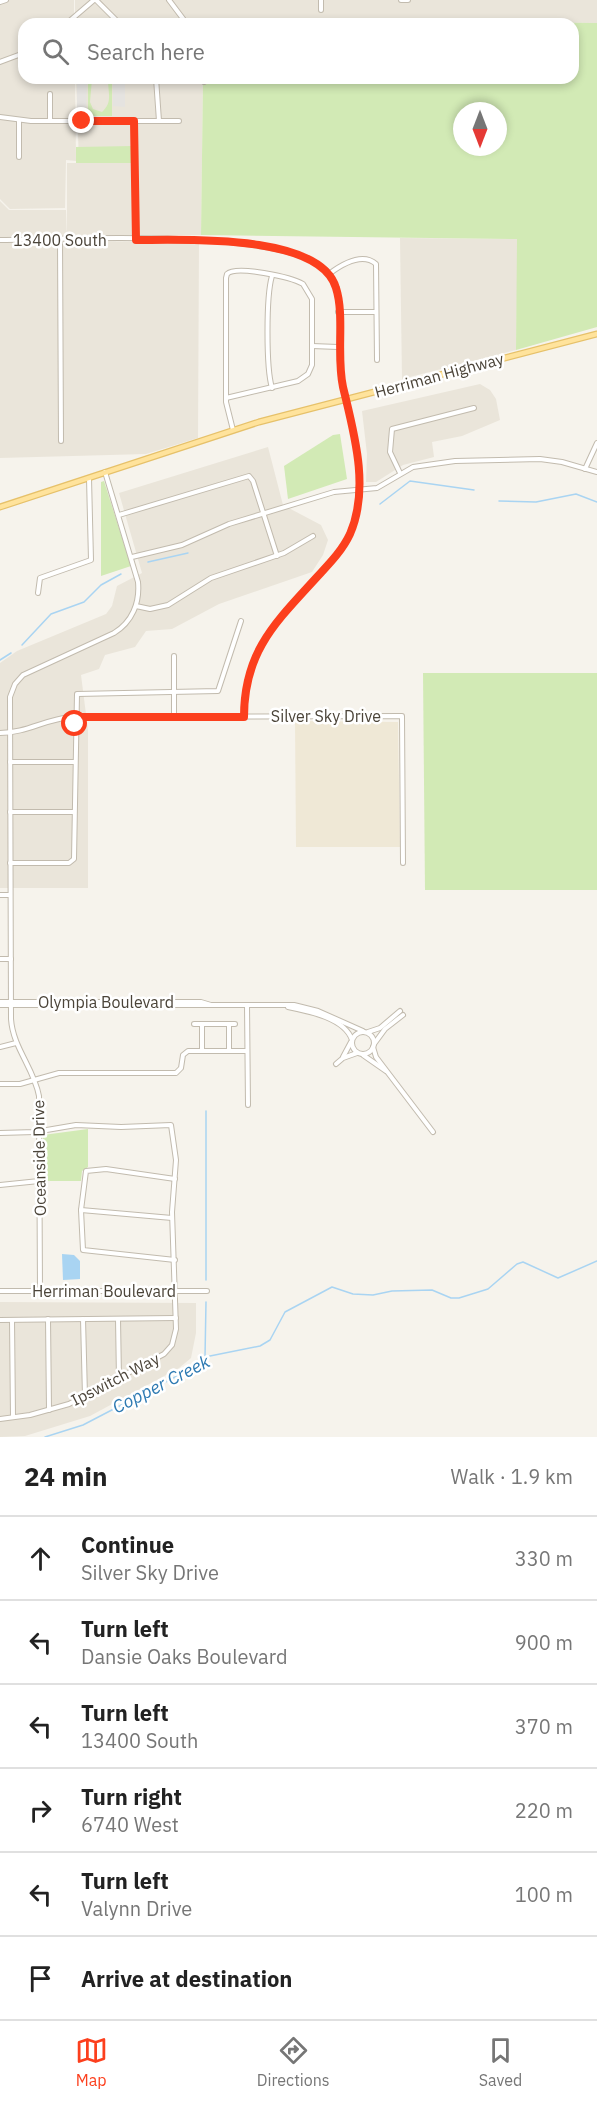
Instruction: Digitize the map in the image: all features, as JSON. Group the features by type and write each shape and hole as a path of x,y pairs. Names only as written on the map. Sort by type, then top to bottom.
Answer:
{"main road":[{"name":"Herriman Highway","path":"89,478 247,426 597,334"},
{"path":"0,507 89,478"}],"street":[{"path":"0,2 6,0"},
{"path":"73,18 95,0 114,18"},
{"path":"169,0 182,18"},
{"path":"321,0 321,10"},
{"path":"401,0 408,0"},
{"path":"0,62 18,55"},
{"path":"156,84 159,121"},
{"path":"50,94 50,121"},
{"path":"0,117 50,121 179,121"},
{"path":"19,120 19,158"},
{"path":"134,121 136,240"},
{"name":"13400 South","path":"0,240 241,243 304,256 319,263 329,274"},
{"path":"60,240 61,441"},
{"path":"244,717 247,679 257,651 275,623 342,547 355,518 358,489 357,445 340,371 337,291 329,274 354,261 374,262 376,360"},
{"path":"226,398 272,388 306,376 312,365 312,299 309,291 300,282 239,270 228,272 226,398 233,430"},
{"path":"272,276 269,290 269,373 272,388"},
{"path":"338,312 376,312"},
{"path":"312,346 338,346"},
{"path":"400,473 390,452 392,429 474,408"},
{"path":"585,469 597,443"},
{"path":"132,557 182,545 229,524 334,492 382,486 413,467 455,461 540,459 597,472"},
{"path":"105,472 132,557 139,590 136,606 150,609 164,606 217,575 277,556 313,536"},
{"path":"119,515 250,476 277,556"},
{"path":"38,593 39,578 91,560 89,478"},
{"name":"Oceanside Drive","path":"40,1290 39,1096 34,1079 16,1043 11,1004 10,697 20,677 117,631 127,622 136,606"},
{"path":"10,863 72,861 75,697 80,692 220,691 241,621"},
{"path":"174,656 174,717"},
{"name":"Silver Sky Drive","path":"0,733 31,729 53,720 75,717 402,716 403,863"},
{"path":"10,762 74,762"},
{"path":"10,812 74,812"},
{"path":"0,894 10,895"},
{"path":"0,959 11,959"},
{"name":"Olympia Boulevard","path":"0,1004 276,1005 312,1009 365,1032"},
{"path":"247,1005 248,1105"},
{"name":"Olympia Boulevard","path":"276,1005 325,1018 346,1030 352,1040"},
{"path":"336,1064 343,1058 356,1034 380,1028 401,1013 385,1029 368,1053 343,1058"},
{"path":"194,1024 235,1024"},
{"path":"202,1024 202,1050"},
{"path":"229,1024 229,1051"},
{"path":"365,1032 373,1038 376,1057 433,1132"},
{"path":"352,1040 353,1048 387,1071"},
{"path":"0,1047 16,1043"},
{"path":"0,1084 20,1084 59,1073 176,1073 181,1068 184,1053 202,1050 248,1050"},
{"name":"Ipswitch Way","path":"0,1419 49,1410 85,1397 157,1359 168,1351 174,1340 176,1318 172,1218 175,1179 171,1125 121,1128 76,1125 39,1132"},
{"path":"0,1133 39,1132"},
{"path":"175,1179 106,1169 86,1171 81,1210 83,1250 175,1260"},
{"path":"0,1185 39,1181"},
{"path":"81,1210 172,1218"},
{"name":"Herriman Boulevard","path":"0,1291 207,1291"},
{"path":"0,1320 176,1318"},
{"path":"48,1319 49,1410"},
{"path":"83,1319 85,1397"},
{"path":"118,1319 119,1379"},
{"path":"12,1320 13,1417"}],"shaded area":[{"path":"0,0 74,0 74,18 18,18 18,84 75,84 76,161 66,160 65,208 10,209 0,199"},
{"path":"75,0 597,0 597,23 579,23 579,18 75,18"},
{"path":"76,84 203,84 201,235 67,236 67,163 79,163"},
{"path":"77,84 87,84 86,111 77,111"},
{"path":"113,84 125,84 125,107 113,106"},
{"path":"0,201 9,210 66,210 67,241 199,242 198,438 146,454 0,458"},
{"path":"400,238 518,239 516,350 402,379"},
{"path":"480,384 490,390 496,399 500,420 462,436 432,442 434,457 403,465 376,482 366,482 367,454 362,411"},
{"path":"268,447 283,505 321,525 328,540 323,555 312,572 219,604 172,629 146,631 135,647 105,655 99,669 81,675 88,730 88,888 0,888 0,663 17,651 106,614 112,606 117,586 142,573 119,493"},
{"path":"295,721 398,722 400,847 296,847"},
{"path":"0,1302 196,1303 196,1333 191,1358 179,1368 90,1416 25,1436 0,1437"}],"green space":[{"path":"579,23 597,23 597,327 516,350 517,239 201,235 203,84 579,84"},
{"path":"88,84 92,84 90,102 93,109 102,112 109,101 108,84 112,84 112,116 84,116 84,111 88,111"},
{"path":"133,146 133,163 76,163 76,147"},
{"path":"340,434 347,479 288,499 284,466 333,435"},
{"path":"104,481 131,566 101,576 101,482"},
{"path":"423,673 597,673 597,890 425,890"},
{"path":"88,1129 88,1167 82,1171 81,1181 43,1181 43,1135"}],"water":[{"path":"62,1254 74,1255 80,1261 80,1279 63,1280"}],"waterway":[{"path":"380,504 410,481 474,490"},
{"path":"499,501 536,502 576,494 597,502"},
{"path":"148,562 188,553"},
{"path":"22,645 51,614 84,602 101,585 121,574"},
{"path":"0,660 11,653"},
{"path":"206,1111 206,1280"},
{"name":"Copper Creek","path":"45,1437 83,1425 179,1375 205,1357 260,1346 270,1340 285,1312 332,1287 353,1294 373,1295 392,1291 432,1290 451,1298 459,1298 488,1289 517,1264 523,1262 558,1278 597,1261"},
{"path":"205,1357 206,1302"}],"route":[{"path":"75,724 75,717 244,717 247,679 257,651 275,623 342,547 354,523 358,494 356,437 339,366 338,295 328,272 319,263 304,256 241,243 215,240 136,240 134,121 82,121"}]}
